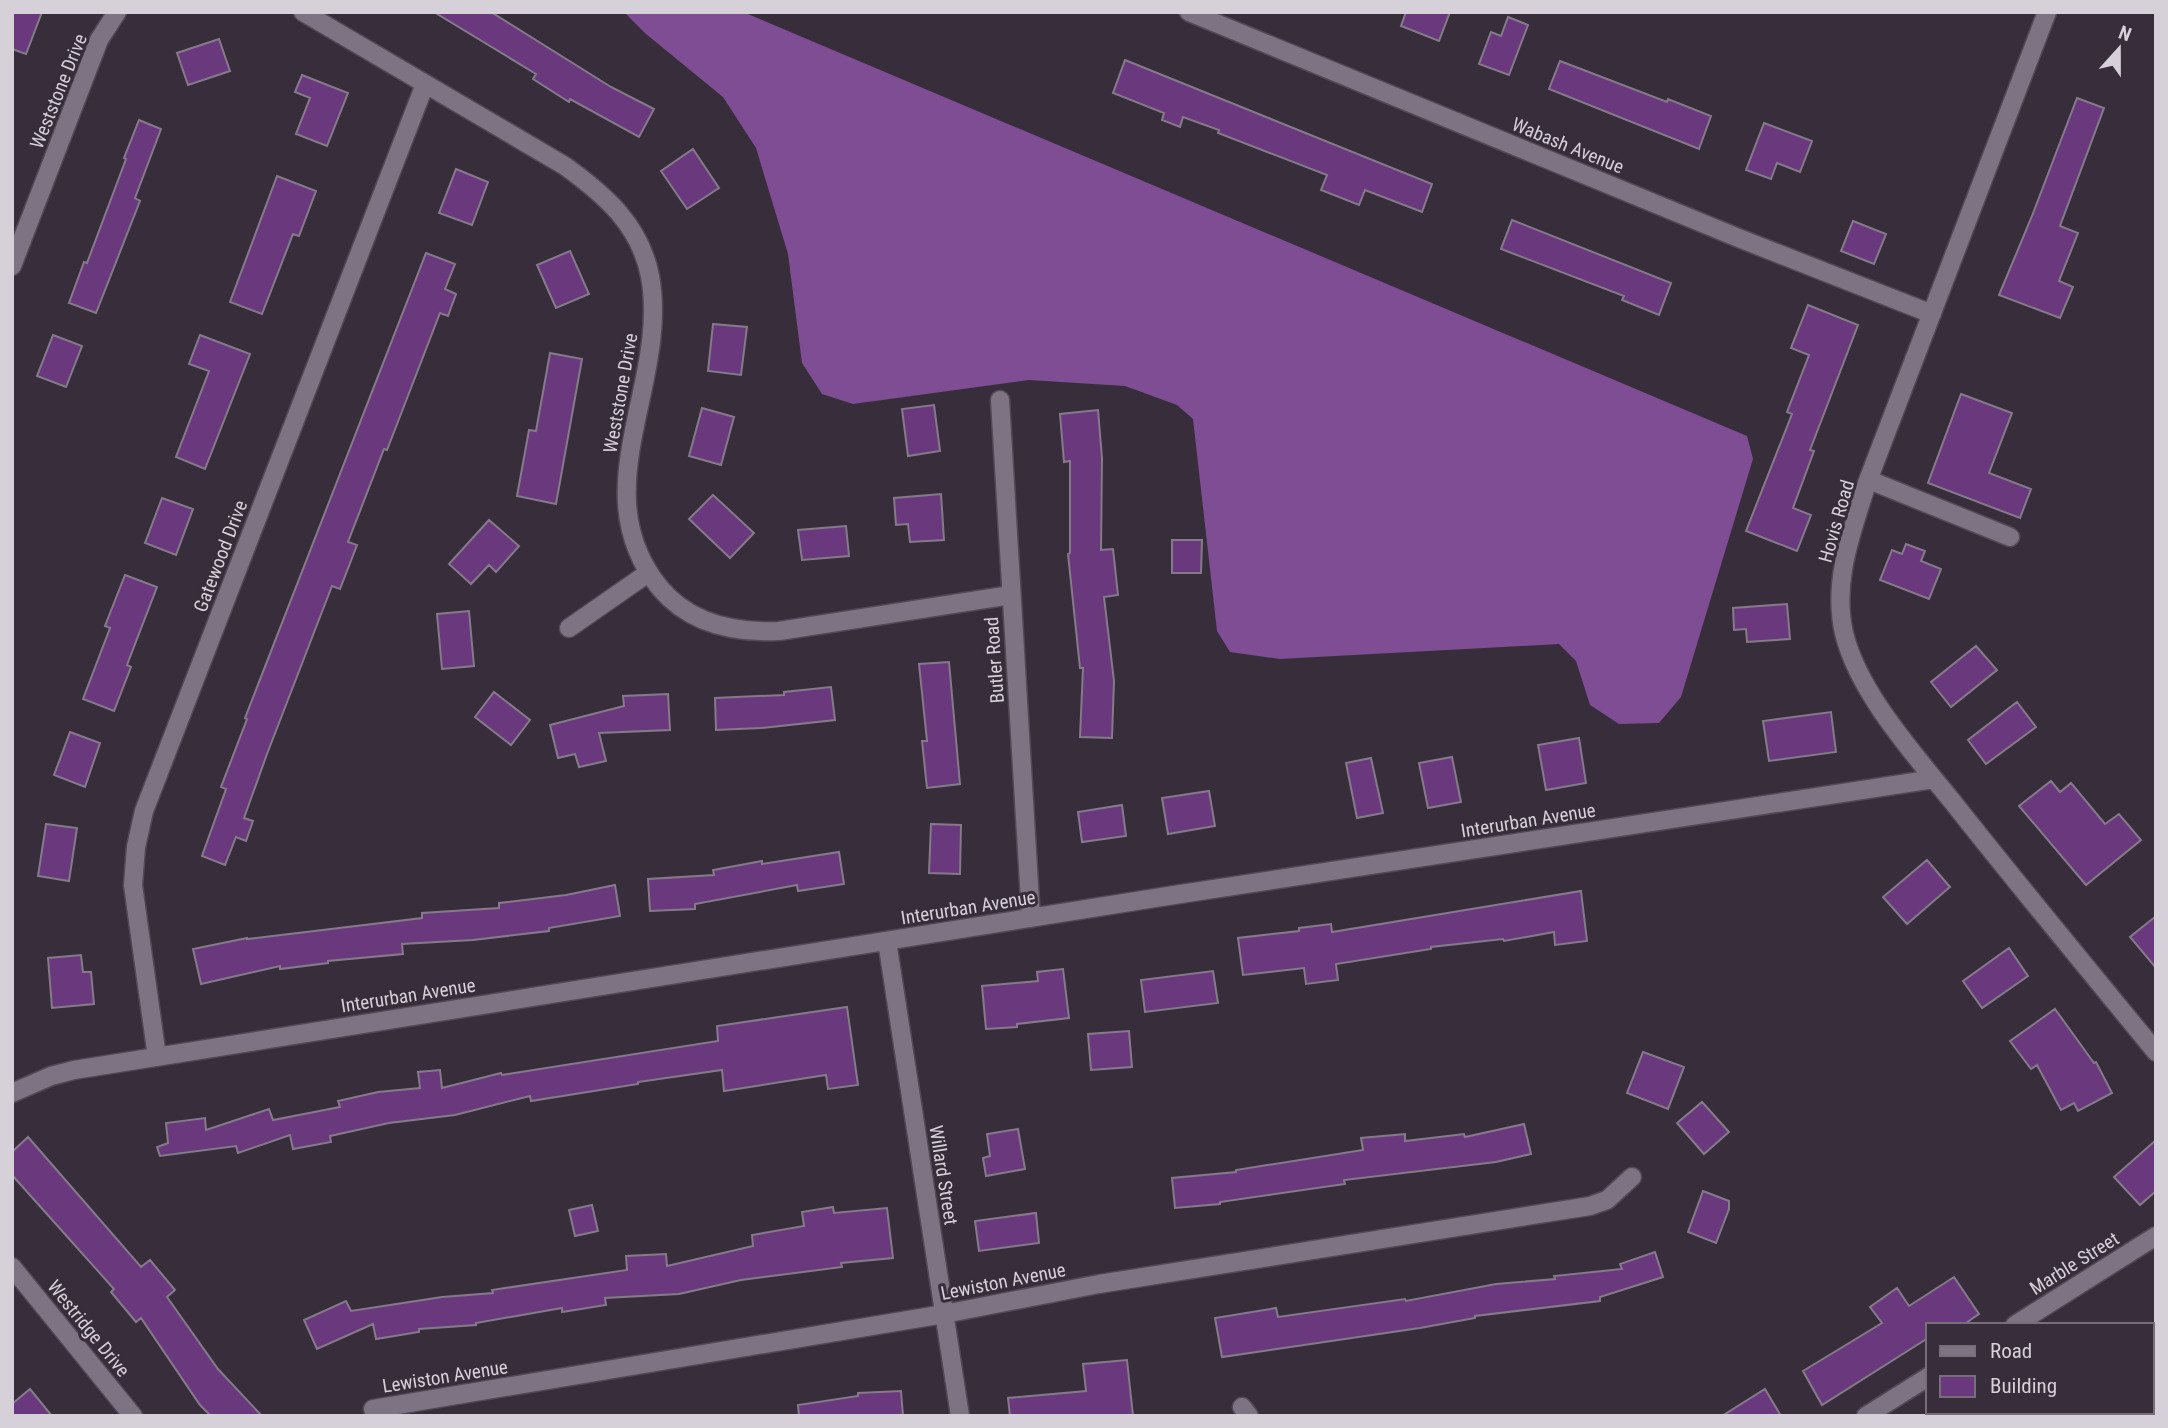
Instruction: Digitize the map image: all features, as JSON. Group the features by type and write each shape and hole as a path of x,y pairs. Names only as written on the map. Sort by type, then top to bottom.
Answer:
{"street":[{"name":"Weststone Drive","path":"12,266 17,238 99,40 117,12"},
{"name":"Weststone Drive","path":"303,12 565,166 600,191 622,215 645,258 654,307 652,339 626,485 627,515 634,545 648,573 668,597 692,615 720,627 749,632 779,631 1011,595"},
{"name":"Wabash Avenue","path":"1189,12 1741,239 1932,314"},
{"name":"Hovis Road","path":"2047,12 1868,480 1847,546 1840,603 1844,635 1855,666 1876,702 1934,779 2156,1052"},
{"name":"Gatewood Drive","path":"156,1057 133,885 136,847 144,811 425,85"},
{"name":"Butler Road","path":"1000,400 1031,918"},
{"path":"1868,480 2010,537"},
{"path":"569,628 648,573"},
{"name":"Interurban Avenue","path":"12,1093 51,1076 74,1070 1031,918 1934,779"},
{"name":"Willard Street","path":"887,941 960,1416"},
{"name":"Lewiston Avenue","path":"373,1409 944,1314 1099,1284 1590,1206 1607,1200 1632,1177"},
{"name":"Marble Street","path":"2018,1323 2156,1236"},
{"name":"Westridge Drive","path":"12,1267 133,1416"},
{"path":"1866,1416 1926,1378"}],"shaded area":[{"path":"624,12 743,12 1747,436 1753,459 1681,697 1659,723 1619,724 1590,705 1576,661 1559,644 1280,659 1230,652 1217,631 1193,419 1177,405 1125,386 1029,380 853,404 822,394 802,363 788,254 756,148 723,97 646,34"}],"building":[{"path":"12,12 42,12 26,54 12,49"},
{"path":"434,12 491,12 611,87 654,109 639,137 570,99 569,102 533,79 536,74"},
{"path":"1406,12 1450,12 1439,41 1401,26"},
{"path":"1508,17 1528,25 1509,75 1479,64 1491,32 1501,36"},
{"path":"219,39 230,71 188,85 177,53"},
{"path":"1125,60 1432,184 1422,212 1365,190 1359,205 1321,190 1327,175 1183,117 1180,127 1162,120 1164,113 1113,93"},
{"path":"1560,61 1711,116 1699,149 1549,89"},
{"path":"302,75 348,93 327,146 296,134 310,98 295,92"},
{"path":"2077,98 2104,108 2060,226 2078,233 2059,281 2073,287 2060,318 1999,295"},
{"path":"139,120 161,129 135,198 140,201 96,313 69,303 84,262 87,263"},
{"path":"1764,123 1812,141 1800,172 1777,163 1771,179 1746,170"},
{"path":"693,149 719,188 687,209 661,171"},
{"path":"456,169 488,182 472,225 439,213"},
{"path":"277,176 316,191 299,236 293,234 262,314 230,302"},
{"path":"1512,220 1671,283 1659,315 1622,300 1624,296 1501,249"},
{"path":"1853,221 1886,234 1874,264 1841,251"},
{"path":"570,251 589,294 556,308 537,265"},
{"path":"426,253 455,264 445,289 456,294 448,316 440,313 348,542 357,545 340,589 332,586 267,754 244,818 253,821 246,841 236,837 225,865 202,856 226,789 221,787 247,719 245,718"},
{"path":"1808,305 1858,325 1810,450 1814,451 1793,508 1811,515 1797,551 1746,531 1792,414 1787,412 1809,355 1791,348"},
{"path":"713,324 747,327 741,375 708,371"},
{"path":"53,335 82,346 66,387 37,376"},
{"path":"200,335 250,354 205,469 176,457 209,371 189,364"},
{"path":"550,353 582,359 556,504 517,496 529,430 536,431"},
{"path":"1961,394 2012,413 1989,473 2031,489 2020,518 1928,483"},
{"path":"934,405 940,451 908,456 902,409"},
{"path":"702,408 734,417 721,465 689,456"},
{"path":"1098,410 1102,458 1101,550 1113,549 1118,595 1104,597 1114,681 1112,738 1080,737 1083,668 1080,668 1068,554 1070,461 1064,462 1060,414"},
{"path":"941,494 944,540 910,542 908,524 896,525 894,498"},
{"path":"713,495 754,533 730,558 689,519"},
{"path":"162,498 193,509 176,555 145,543"},
{"path":"489,520 519,546 496,572 489,565 471,584 449,564"},
{"path":"846,526 849,556 802,560 798,530"},
{"path":"1172,540 1202,540 1201,573 1172,573"},
{"path":"1906,544 1925,551 1921,561 1941,569 1929,599 1880,580 1892,550 1902,554"},
{"path":"125,575 157,587 127,665 131,667 114,711 83,699 110,628 105,626"},
{"path":"1787,604 1790,639 1747,642 1746,629 1734,630 1733,608"},
{"path":"469,611 474,666 442,669 437,614"},
{"path":"1976,646 1997,670 1951,707 1931,682"},
{"path":"949,662 960,784 927,788 922,741 927,741 919,664"},
{"path":"831,687 835,720 716,730 715,698 784,695 784,692"},
{"path":"494,692 530,720 511,745 475,717"},
{"path":"668,694 670,730 599,733 606,761 579,767 575,754 558,758 550,725 624,706 623,696"},
{"path":"2017,702 2036,727 1986,764 1968,740"},
{"path":"1831,712 1836,752 1769,761 1763,721"},
{"path":"70,732 100,743 85,787 54,775"},
{"path":"1579,738 1586,783 1546,790 1538,745"},
{"path":"1452,757 1461,802 1428,808 1419,763"},
{"path":"1371,758 1383,813 1357,818 1346,763"},
{"path":"2051,781 2060,792 2071,783 2105,824 2119,814 2141,840 2086,885 2019,806"},
{"path":"1209,791 1215,826 1168,834 1162,798"},
{"path":"1122,805 1126,836 1082,842 1078,812"},
{"path":"46,824 77,828 69,881 38,876"},
{"path":"931,824 961,825 960,874 929,873"},
{"path":"839,852 844,884 798,891 797,885 695,904 695,909 650,911 648,879 714,875 713,870"},
{"path":"1927,860 1950,887 1907,924 1883,897"},
{"path":"615,885 620,916 549,928 549,931 473,940 402,944 403,954 328,961 280,969 280,966 201,984 193,949 247,938 422,918 422,913 499,908 499,903 566,895"},
{"path":"1581,891 1587,941 1555,945 1554,932 1504,941 1431,947 1336,964 1338,980 1306,984 1304,968 1243,975 1238,938 1299,931 1299,928 1331,924 1332,932"},
{"path":"2156,916 2156,968 2130,937"},
{"path":"2009,948 2028,976 1982,1008 1963,981"},
{"path":"81,955 83,972 91,972 94,1004 52,1008 48,958"},
{"path":"1063,969 1069,1018 986,1029 982,986 1038,981 1037,972"},
{"path":"1213,971 1218,1003 1145,1012 1141,980"},
{"path":"847,1007 858,1085 828,1089 826,1075 724,1091 722,1070 531,1101 530,1096 455,1115 389,1123 330,1136 331,1142 293,1149 290,1135 238,1153 236,1146 160,1156 157,1147 168,1143 166,1123 205,1118 206,1130 269,1109 273,1120 340,1107 338,1101 378,1092 420,1088 418,1072 440,1070 442,1088 501,1073 502,1075 718,1041 717,1026"},
{"path":"2055,1009 2094,1063 2096,1062 2112,1093 2078,1111 2074,1103 2061,1110 2037,1065 2031,1069 2010,1041"},
{"path":"1129,1031 1132,1067 1091,1070 1088,1034"},
{"path":"1643,1052 1684,1067 1668,1109 1627,1093"},
{"path":"1702,1102 1729,1132 1704,1154 1677,1123"},
{"path":"1524,1124 1531,1154 1496,1162 1344,1180 1345,1184 1220,1204 1175,1208 1172,1178 1236,1172 1363,1150 1361,1138 1405,1134 1405,1141 1464,1134 1465,1137"},
{"path":"1018,1129 1025,1169 986,1176 983,1158 990,1156 987,1134"},
{"path":"28,1137 141,1267 150,1260 175,1290 167,1297 218,1369 262,1416 211,1416 200,1405 141,1318 136,1322 111,1292 114,1289 12,1175 12,1152"},
{"path":"2156,1140 2156,1191 2140,1205 2114,1177"},
{"path":"1703,1191 1729,1201 1729,1209 1716,1243 1688,1232"},
{"path":"592,1205 598,1231 575,1236 569,1210"},
{"path":"833,1207 834,1213 887,1208 893,1258 841,1263 842,1267 741,1280 679,1294 605,1298 606,1305 562,1312 562,1308 476,1325 419,1329 419,1332 376,1339 373,1324 317,1349 304,1320 346,1301 351,1311 442,1297 493,1293 492,1290 627,1270 626,1256 666,1254 667,1266 753,1246 752,1235 804,1226 802,1212"},
{"path":"1036,1213 1039,1243 979,1251 975,1221"},
{"path":"1655,1252 1663,1277 1600,1297 1600,1301 1475,1316 1420,1328 1222,1357 1215,1318 1276,1308 1278,1317 1405,1299 1406,1301 1496,1284 1622,1269 1620,1264"},
{"path":"1954,1277 1979,1314 1966,1323 1926,1323 1926,1339 1822,1405 1803,1371 1882,1323 1870,1307 1897,1288 1909,1306"},
{"path":"1127,1360 1133,1416 1010,1416 1008,1398 1086,1391 1083,1364"},
{"path":"30,1389 52,1416 12,1416 12,1404"},
{"path":"1765,1389 1781,1416 1722,1416"},
{"path":"901,1391 903,1416 799,1416 798,1405 858,1396 858,1393"}]}
